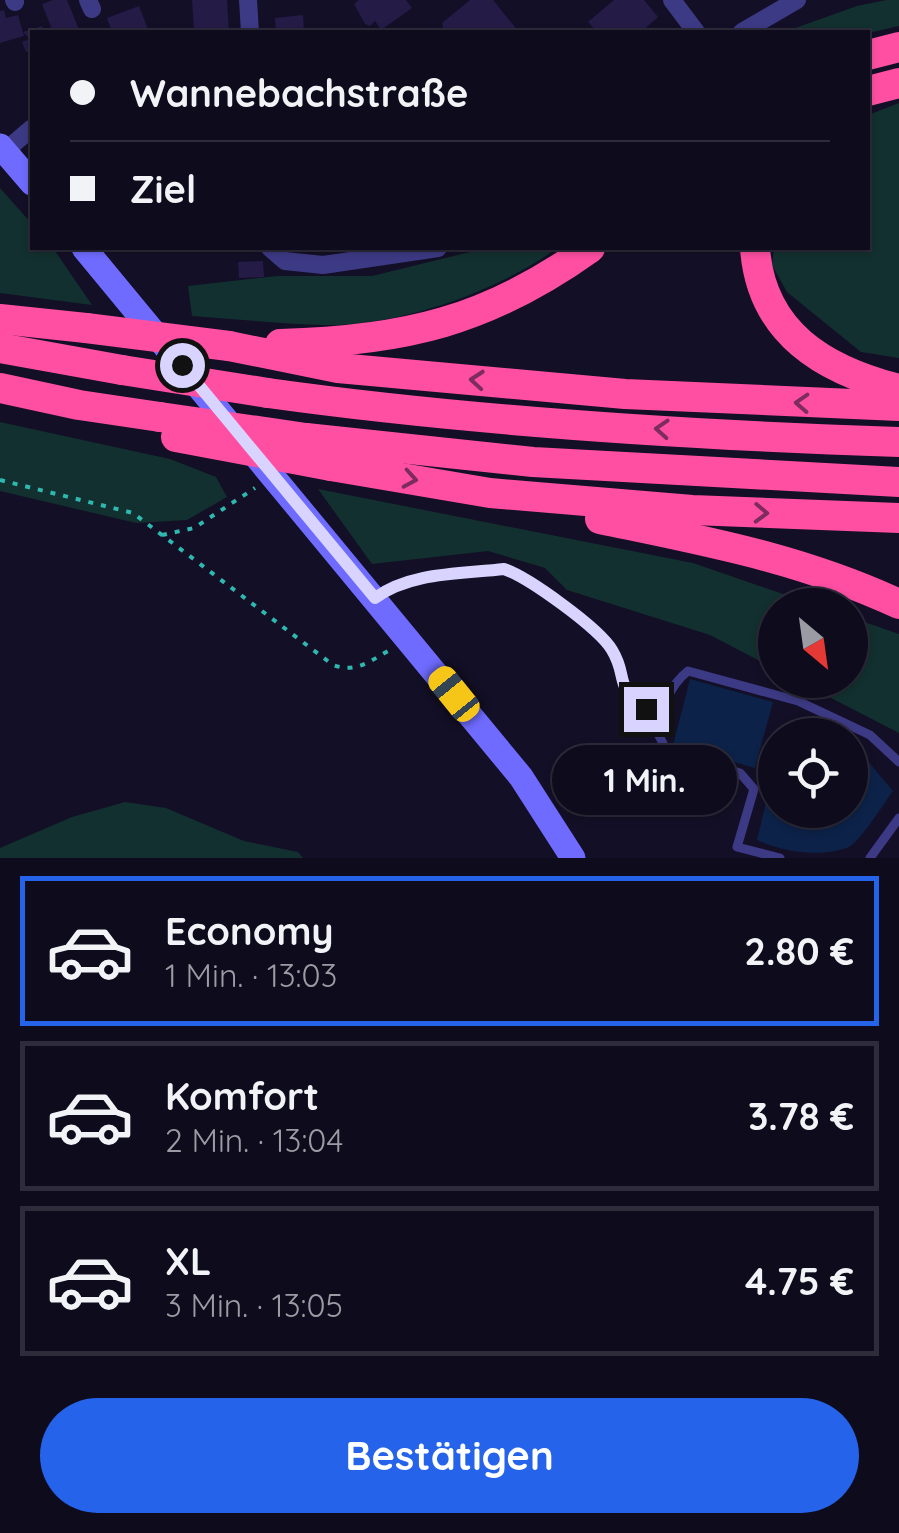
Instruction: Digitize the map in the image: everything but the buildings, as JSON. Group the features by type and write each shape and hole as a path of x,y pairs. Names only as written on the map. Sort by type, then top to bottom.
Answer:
{"highway":[{"path":"870,54 899,47"},
{"path":"870,90 899,83"},
{"path":"230,346 337,342 406,334 492,306 553,274 587,250"},
{"path":"755,250 756,266 772,304 808,352 841,371 899,389"},
{"path":"0,319 230,346 338,368 625,394 899,406"},
{"path":"0,348 268,393 522,419 899,442"},
{"path":"0,388 331,466 490,493 776,557 835,576 899,604"},
{"path":"168,428 533,462 899,482"},
{"path":"490,493 692,510 899,518"}],"main road":[{"path":"2,149 30,181"},
{"path":"86,250 521,776 574,858"}],"street":[{"path":"248,0 250,30"},
{"path":"672,0 694,30"},
{"path":"745,30 797,0"},
{"path":"2,149 30,129"},
{"path":"272,250 293,264 324,265 357,254 411,250"}],"lane":[{"path":"375,598 393,584 418,579 504,569 516,573 608,643 628,696 646,709 662,710"},
{"path":"780,858 737,847 754,789 740,773 667,751 656,732 666,699 688,671 798,702 870,736 899,762"},
{"path":"870,858 899,818"}],"path":[{"path":"162,536 194,528 274,475"},
{"path":"0,480 133,513 333,665 346,670 358,668 410,639"}],"green space":[{"path":"899,0 899,26 870,33 790,30 857,6"},
{"path":"899,103 899,358 861,352 787,292 772,265 774,250 870,250 870,114"},
{"path":"0,188 30,222 30,250 54,250 92,305 0,293"},
{"path":"478,250 554,250 477,292 384,320 324,325 192,316 188,286 277,276 372,276"},
{"path":"0,422 170,459 216,477 227,497 187,520 136,523 0,491"},
{"path":"318,489 693,563 766,588 758,588 758,660 710,635 567,590 545,568 488,551 372,564"},
{"path":"868,623 899,634 899,733 831,698 868,698"},
{"path":"125,802 166,808 244,841 298,852 303,858 0,858 0,848 72,817"}],"water":[{"path":"690,679 773,702 769,718 758,718 755,768 673,745"},
{"path":"868,761 893,791 868,826"},
{"path":"760,828 866,828 849,847 815,853 757,840"}],"route":[{"path":"182,365 375,598 393,584 418,579 504,569 516,573 608,643 628,696 646,709"}]}
